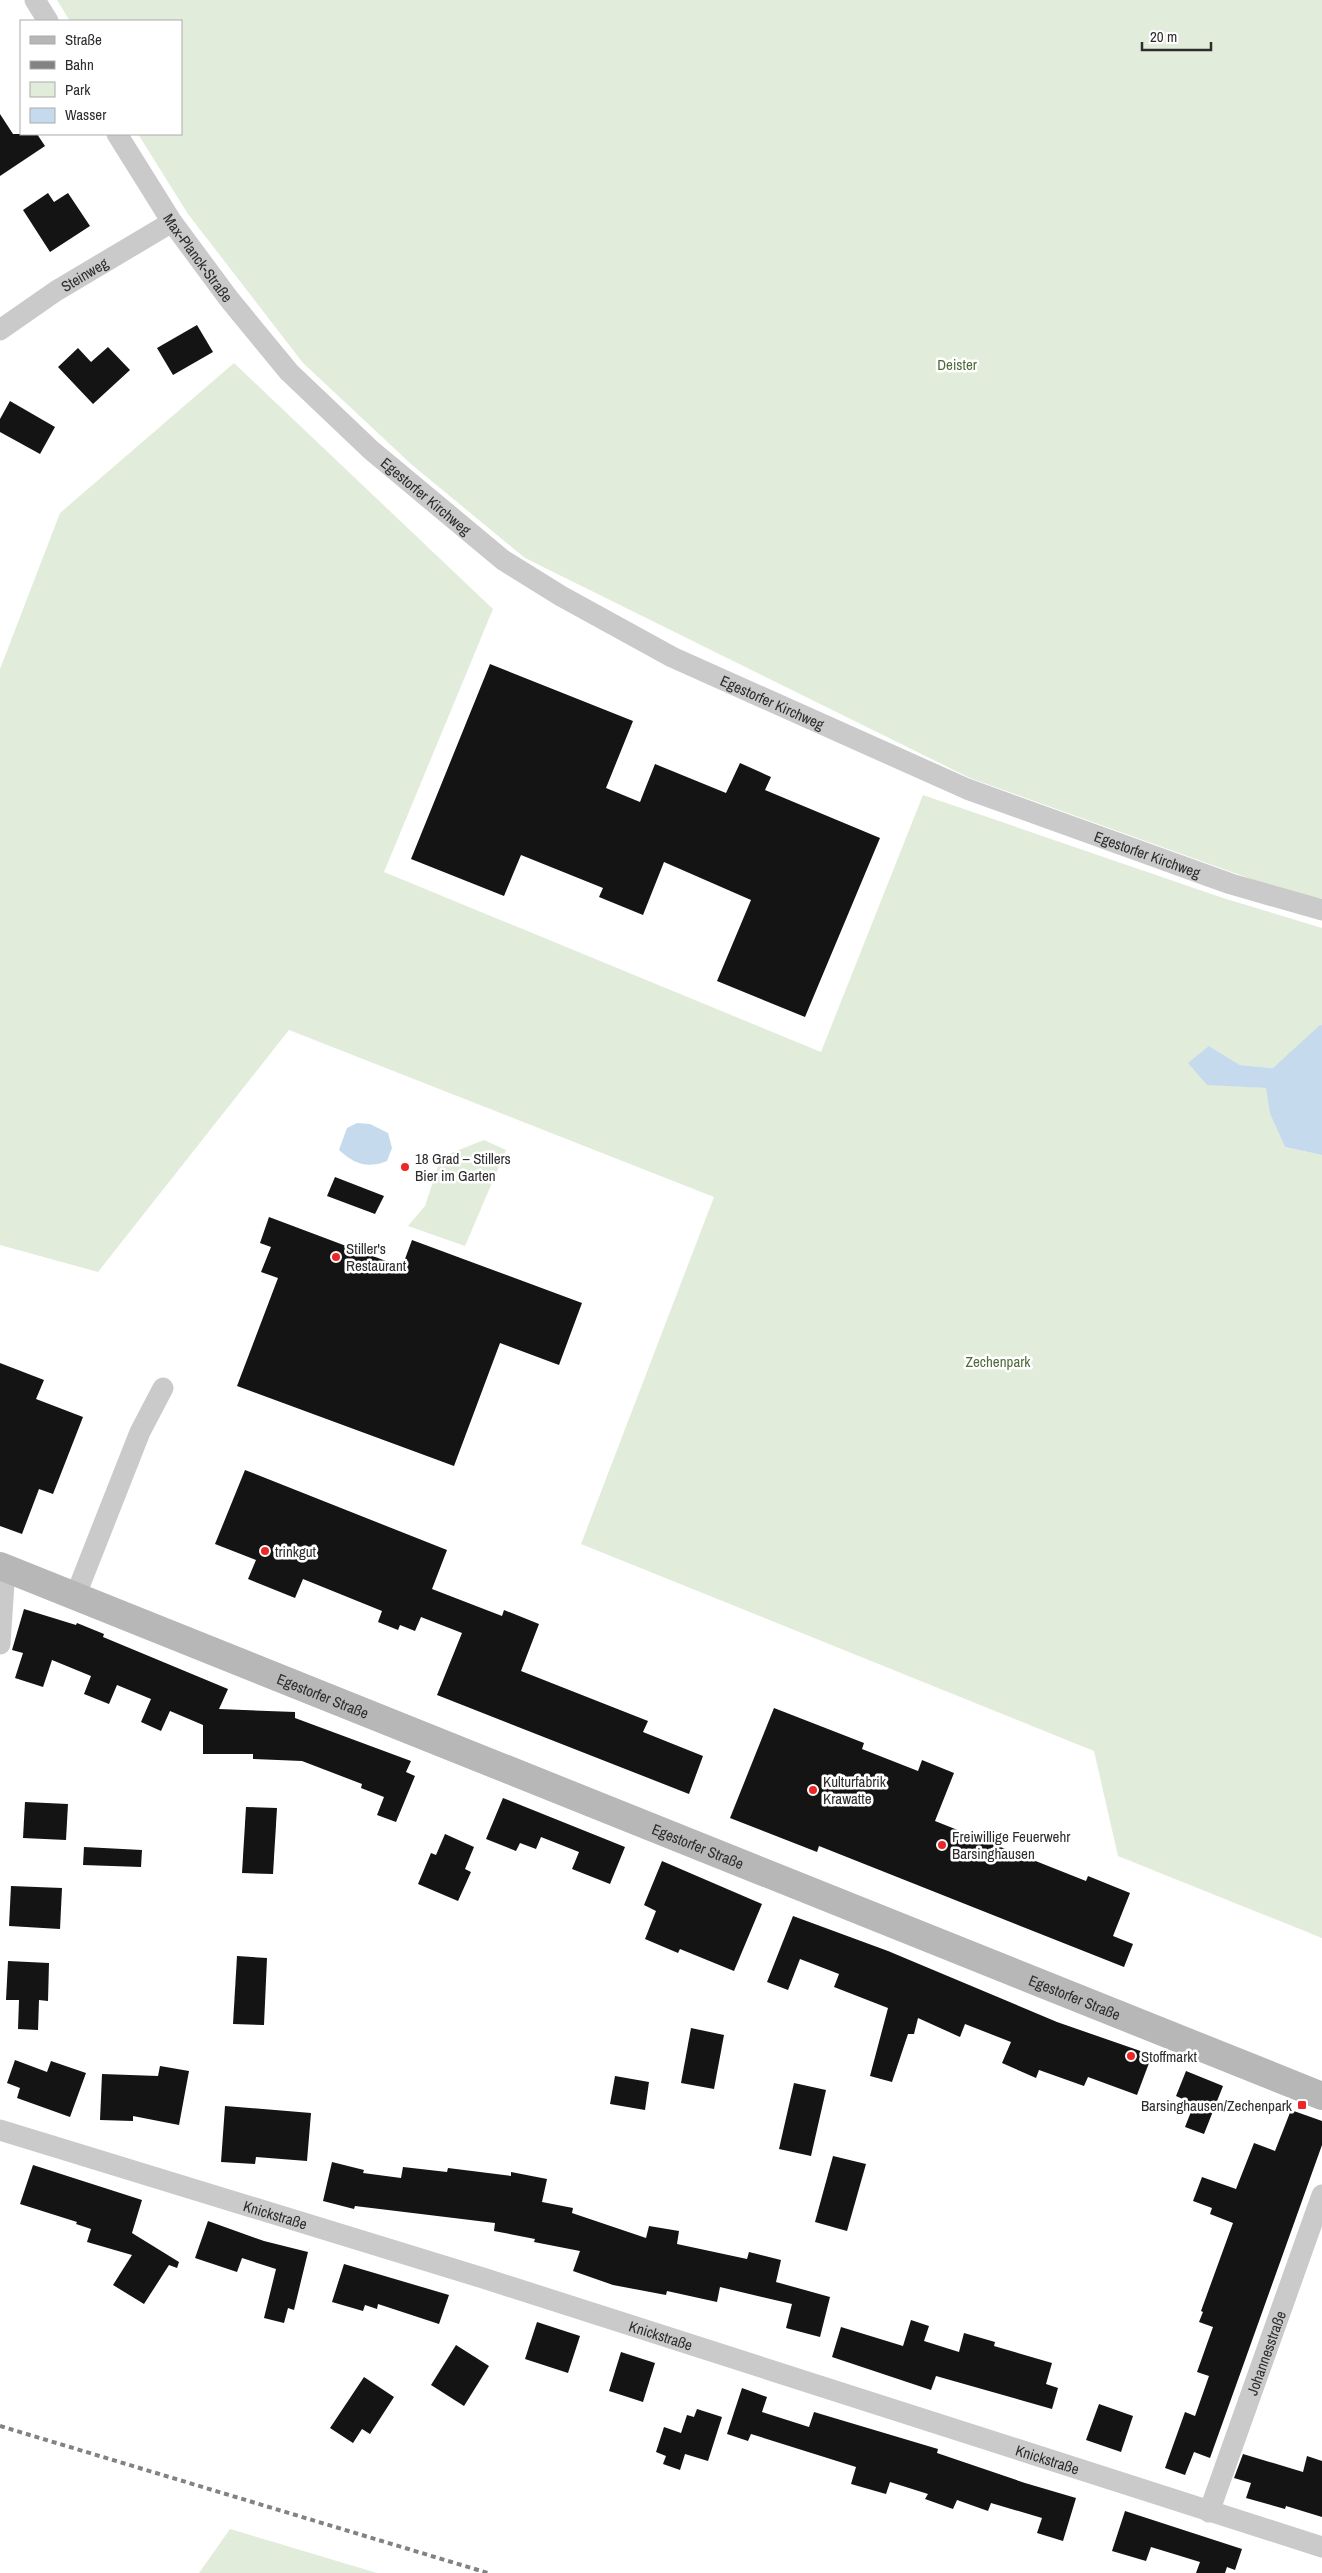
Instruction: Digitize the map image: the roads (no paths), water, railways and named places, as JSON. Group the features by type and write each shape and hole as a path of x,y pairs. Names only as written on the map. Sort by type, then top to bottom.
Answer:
{"main road":[{"name":"Egestorfer Straße","path":"2,1567 1322,2096"}],"street":[{"path":"35,0 47,20"},
{"name":"Max-Planck-Straße","path":"118,135 172,222 229,299 289,372"},
{"name":"Steinweg","path":"0,330 56,291 172,222"},
{"name":"Egestorfer Kirchweg","path":"289,372 371,450 503,560 561,596 672,657 967,789 1231,884 1322,910"},
{"path":"75,1597 140,1432 163,1388"},
{"path":"0,1644 2,1567"},
{"name":"Knickstraße","path":"0,2130 483,2278 1322,2547"},
{"name":"Johannesstraße","path":"1209,2512 1322,2195"}],"water":[{"path":"1322,1025 1322,1155 1285,1147 1270,1114 1266,1088 1207,1085 1188,1063 1209,1046 1240,1065 1273,1068"},
{"path":"357,1123 370,1124 388,1133 392,1148 387,1161 373,1165 361,1164 350,1159 339,1150 347,1128"}],"railway":[{"path":"0,2426 488,2573"}],"place":[{"name":"18 Grad – Stillers Bier im Garten","path":"405,1167"},
{"name":"Stiller's Restaurant","path":"336,1257"},
{"name":"trinkgut","path":"265,1551"},
{"name":"Kulturfabrik Krawatte","path":"813,1790"},
{"name":"Freiwillige Feuerwehr Barsinghausen","path":"942,1845"},
{"name":"Stoffmarkt","path":"1131,2056"},
{"name":"Barsinghausen/Zechenpark","path":"1302,2105"}],"park label":[{"name":"Deister","path":"957,364"},
{"name":"Zechenpark","path":"998,1361"}]}
